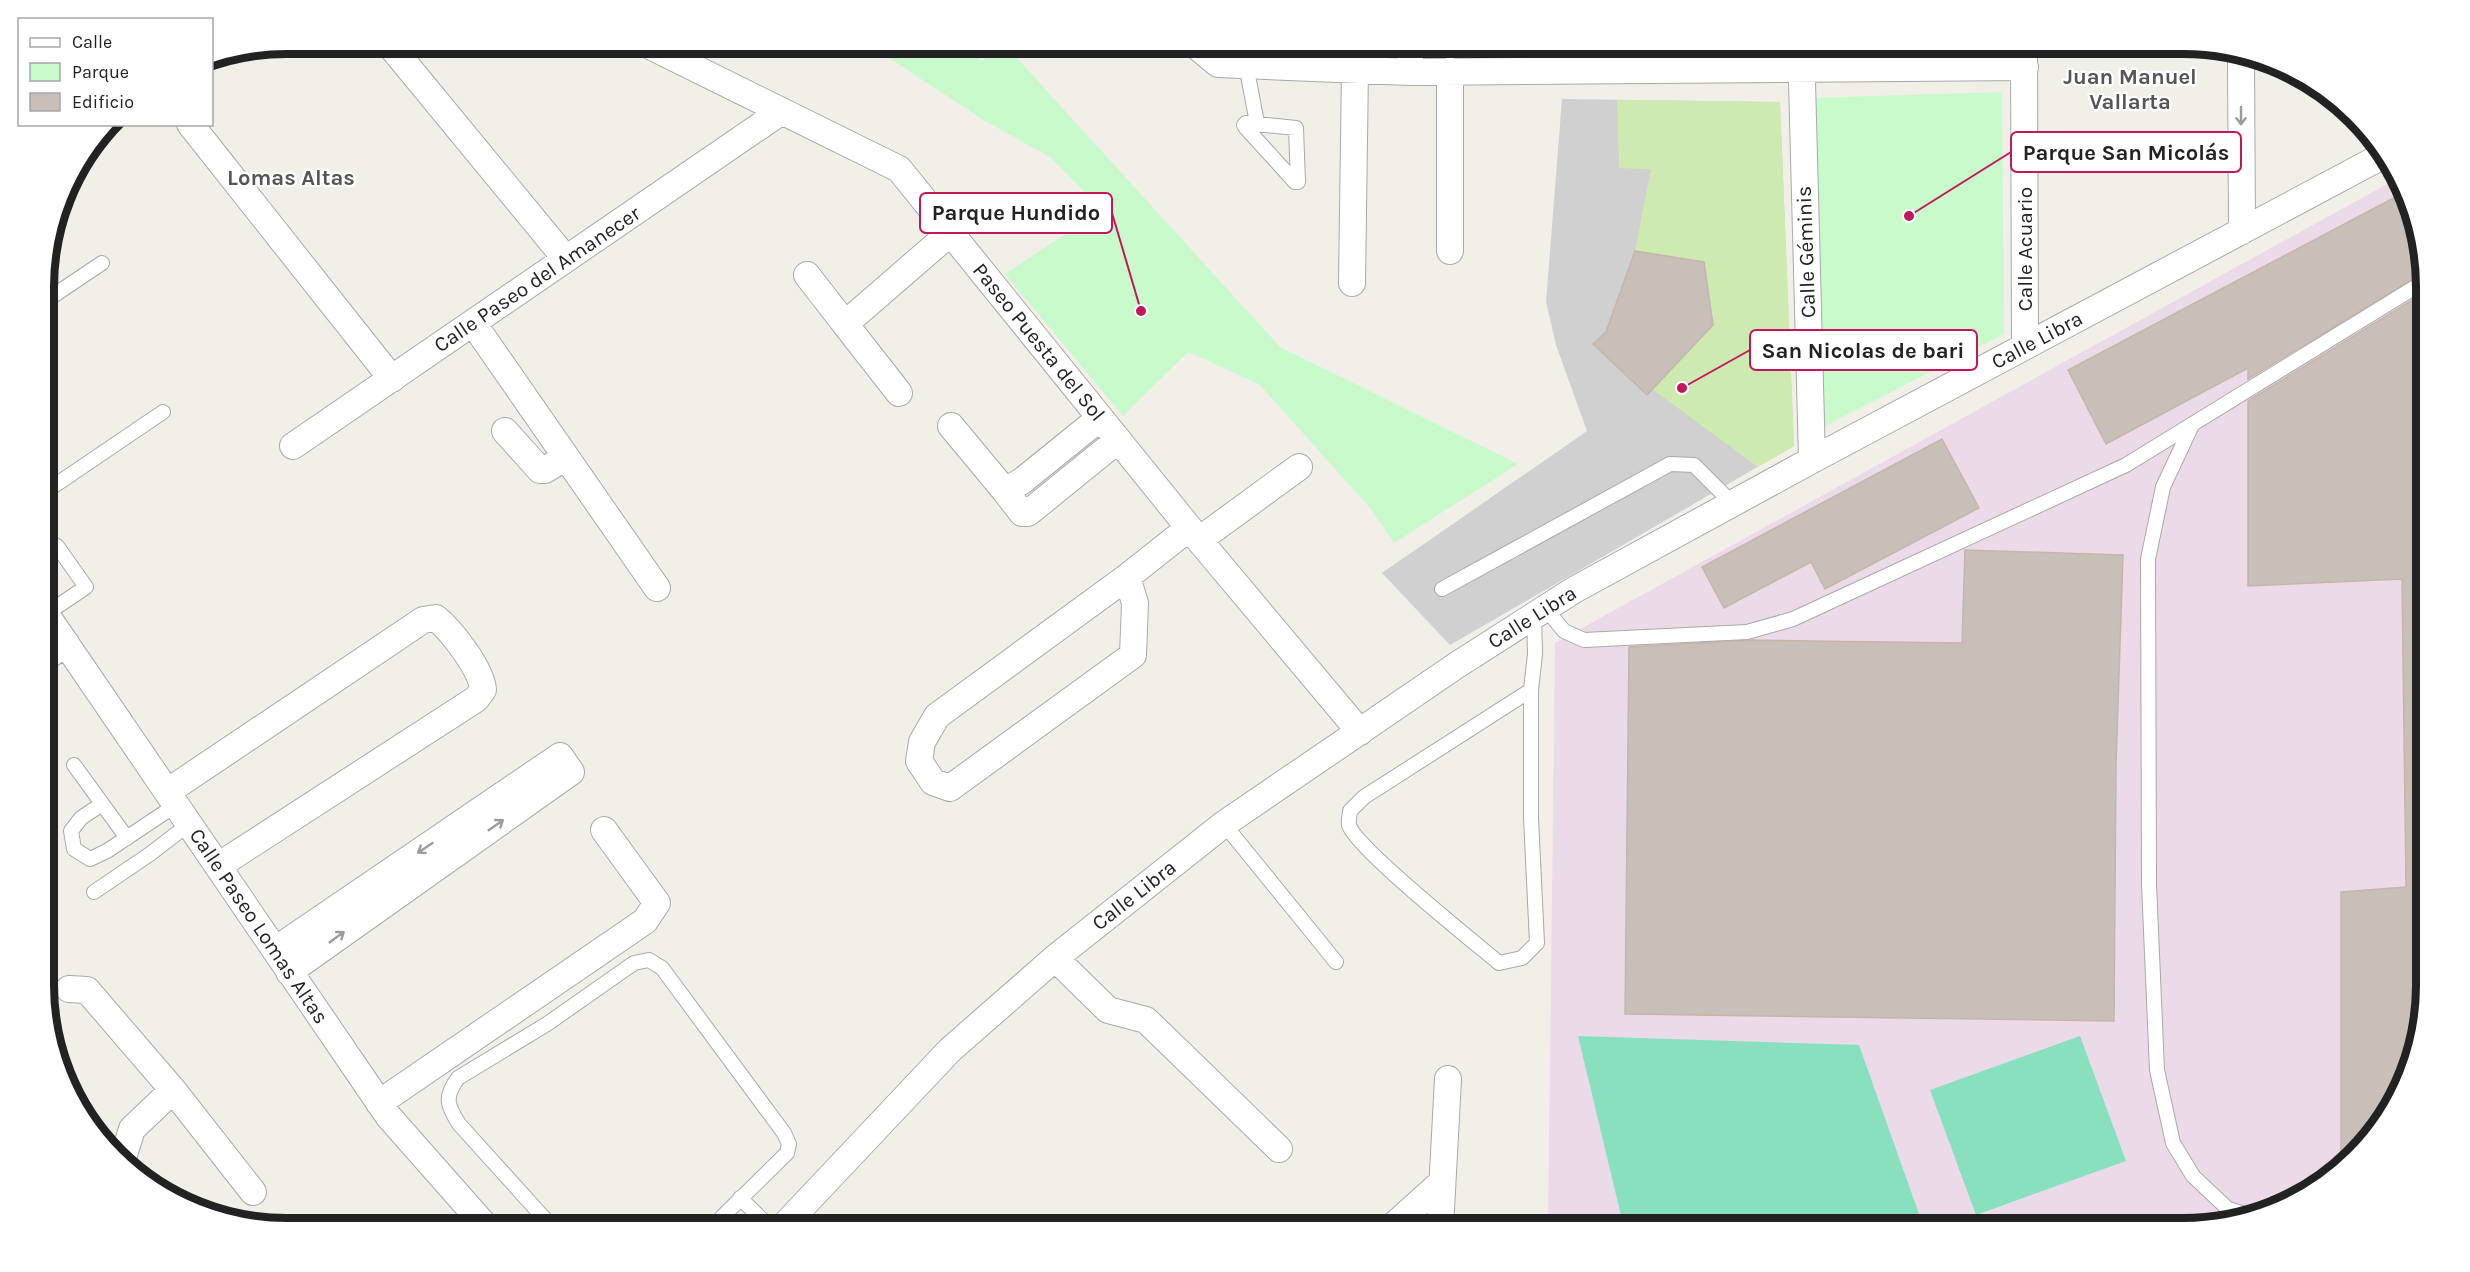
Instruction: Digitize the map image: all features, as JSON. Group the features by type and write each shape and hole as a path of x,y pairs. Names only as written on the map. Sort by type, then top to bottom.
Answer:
{"street":[{"path":"397,54 566,259"},
{"name":"Paseo Puesta del Sol","path":"666,54 898,169 1194,534 1360,732"},
{"path":"1217,54 1246,65 1410,72 1581,70 1801,56 2024,55"},
{"path":"1410,54 1410,72"},
{"path":"1581,54 1581,70"},
{"name":"Calle Acuario","path":"2024,55 2025,346"},
{"name":"Calle Géminis","path":"1801,56 1812,460"},
{"path":"2241,61 2242,231"},
{"path":"1352,283 1355,69"},
{"path":"1450,71 1450,251"},
{"name":"Calle Paseo del Amanecer","path":"293,446 782,111"},
{"path":"192,126 392,379"},
{"name":"Calle Libra","path":"791,1218 950,1050 1055,958 1224,824 1457,664 1540,611 1732,503 2378,158"},
{"path":"845,324 950,233"},
{"path":"807,275 898,393"},
{"path":"473,323 657,588"},
{"path":"1005,491 1022,481 1100,418"},
{"path":"951,426 1022,513 1029,513 1118,440"},
{"path":"505,431 540,470 545,470 566,457"},
{"path":"1127,577 1135,603 1133,655 950,788 933,783 919,761 922,742 937,716 1127,577 1299,468"},
{"path":"177,807 423,620 436,618 446,626 482,679 483,690 476,699 218,866"},
{"name":"Calle Paseo Lomas Altas","path":"54,626 379,1103 475,1218"},
{"path":"54,652 66,643"},
{"path":"275,950 560,756 572,772 290,972"},
{"path":"379,1103 645,921 657,903 604,830"},
{"path":"1055,958 1108,1010 1146,1020 1279,1149"},
{"path":"69,989 87,990 173,1090 253,1192"},
{"path":"1440,1218 1448,1079"},
{"path":"125,1152 132,1129 173,1090"},
{"path":"1402,1218 1441,1183"}],"lane":[{"path":"1246,65 1257,123"},
{"path":"1246,123 1257,123 1297,129 1298,182 1294,182 1244,126 1246,123"},
{"path":"54,295 102,263"},
{"path":"1540,611 1564,631 1584,640 1748,632 1792,619 2126,465 2416,287"},
{"path":"54,486 163,412"},
{"path":"2192,425 2163,487 2148,560 2150,884 2157,1070 2173,1143 2193,1176 2228,1209 2237,1212"},
{"path":"1442,589 1670,464 1694,465 1732,503"},
{"path":"54,607 86,587 57,546"},
{"path":"1531,690 1364,797 1350,811 1349,825 1358,839 1420,896 1499,963 1522,958 1537,943 1531,829 1531,690 1540,611"},
{"path":"74,765 127,838"},
{"path":"102,804 81,818 71,831 74,849 90,859 177,807"},
{"path":"94,892 150,855 177,807"},
{"path":"1224,824 1336,962"},
{"path":"544,1218 459,1124 448,1107 449,1089 458,1078 547,1024 634,963 649,960 662,968 784,1132 789,1144 786,1153 722,1218"},
{"path":"740,1198 761,1218"}],"shaded area":[{"path":"1562,99 1780,102 1794,446 1450,645 1382,573 1587,431 1556,345 1546,302"},
{"path":"2391,182 2404,212 2412,241 2416,272 2416,1000 2412,1031 2404,1060 2377,1115 2348,1150 2300,1187 2258,1206 2229,1214 2198,1218 1548,1218 1555,643"}],"green space":[{"path":"883,54 975,54 981,61 993,54 1013,54 1280,347 1518,464 1394,543 1370,508 1259,384 1188,352 1123,416 1005,274 1102,210 1050,157 985,121"},
{"path":"2002,92 2004,334 1821,428 1810,98"},
{"path":"1617,100 1780,102 1794,446 1758,467 1652,389 1713,325 1704,262 1635,251 1651,169 1619,168"},
{"path":"1578,1036 1859,1045 1920,1218 1622,1218"},
{"path":"2080,1036 2126,1161 1976,1215 1930,1090"}],"building":[{"path":"2397,196 2412,241 2416,277 2248,379 2248,368 2106,444 2068,370"},
{"path":"1635,251 1704,262 1713,325 1647,395 1593,344 1606,332"},
{"path":"2416,298 2416,1000 2412,1031 2404,1060 2392,1088 2377,1115 2341,1156 2341,892 2406,887 2402,579 2248,586 2248,401"},
{"path":"1942,439 1979,508 1825,589 1811,562 1724,608 1702,567"},
{"path":"1965,550 2123,555 2116,765 2114,1021 1625,1014 1629,647 1751,640 1962,643"}],"place":[{"name":"Parque San Micolás","path":"1909,216"},
{"name":"Parque Hundido","path":"1141,311"},
{"name":"San Nicolas de bari","path":"1682,388"}],"district":[{"name":"Juan Manuel Vallarta","path":"2130,88"},
{"name":"Lomas Altas","path":"291,177"}]}
